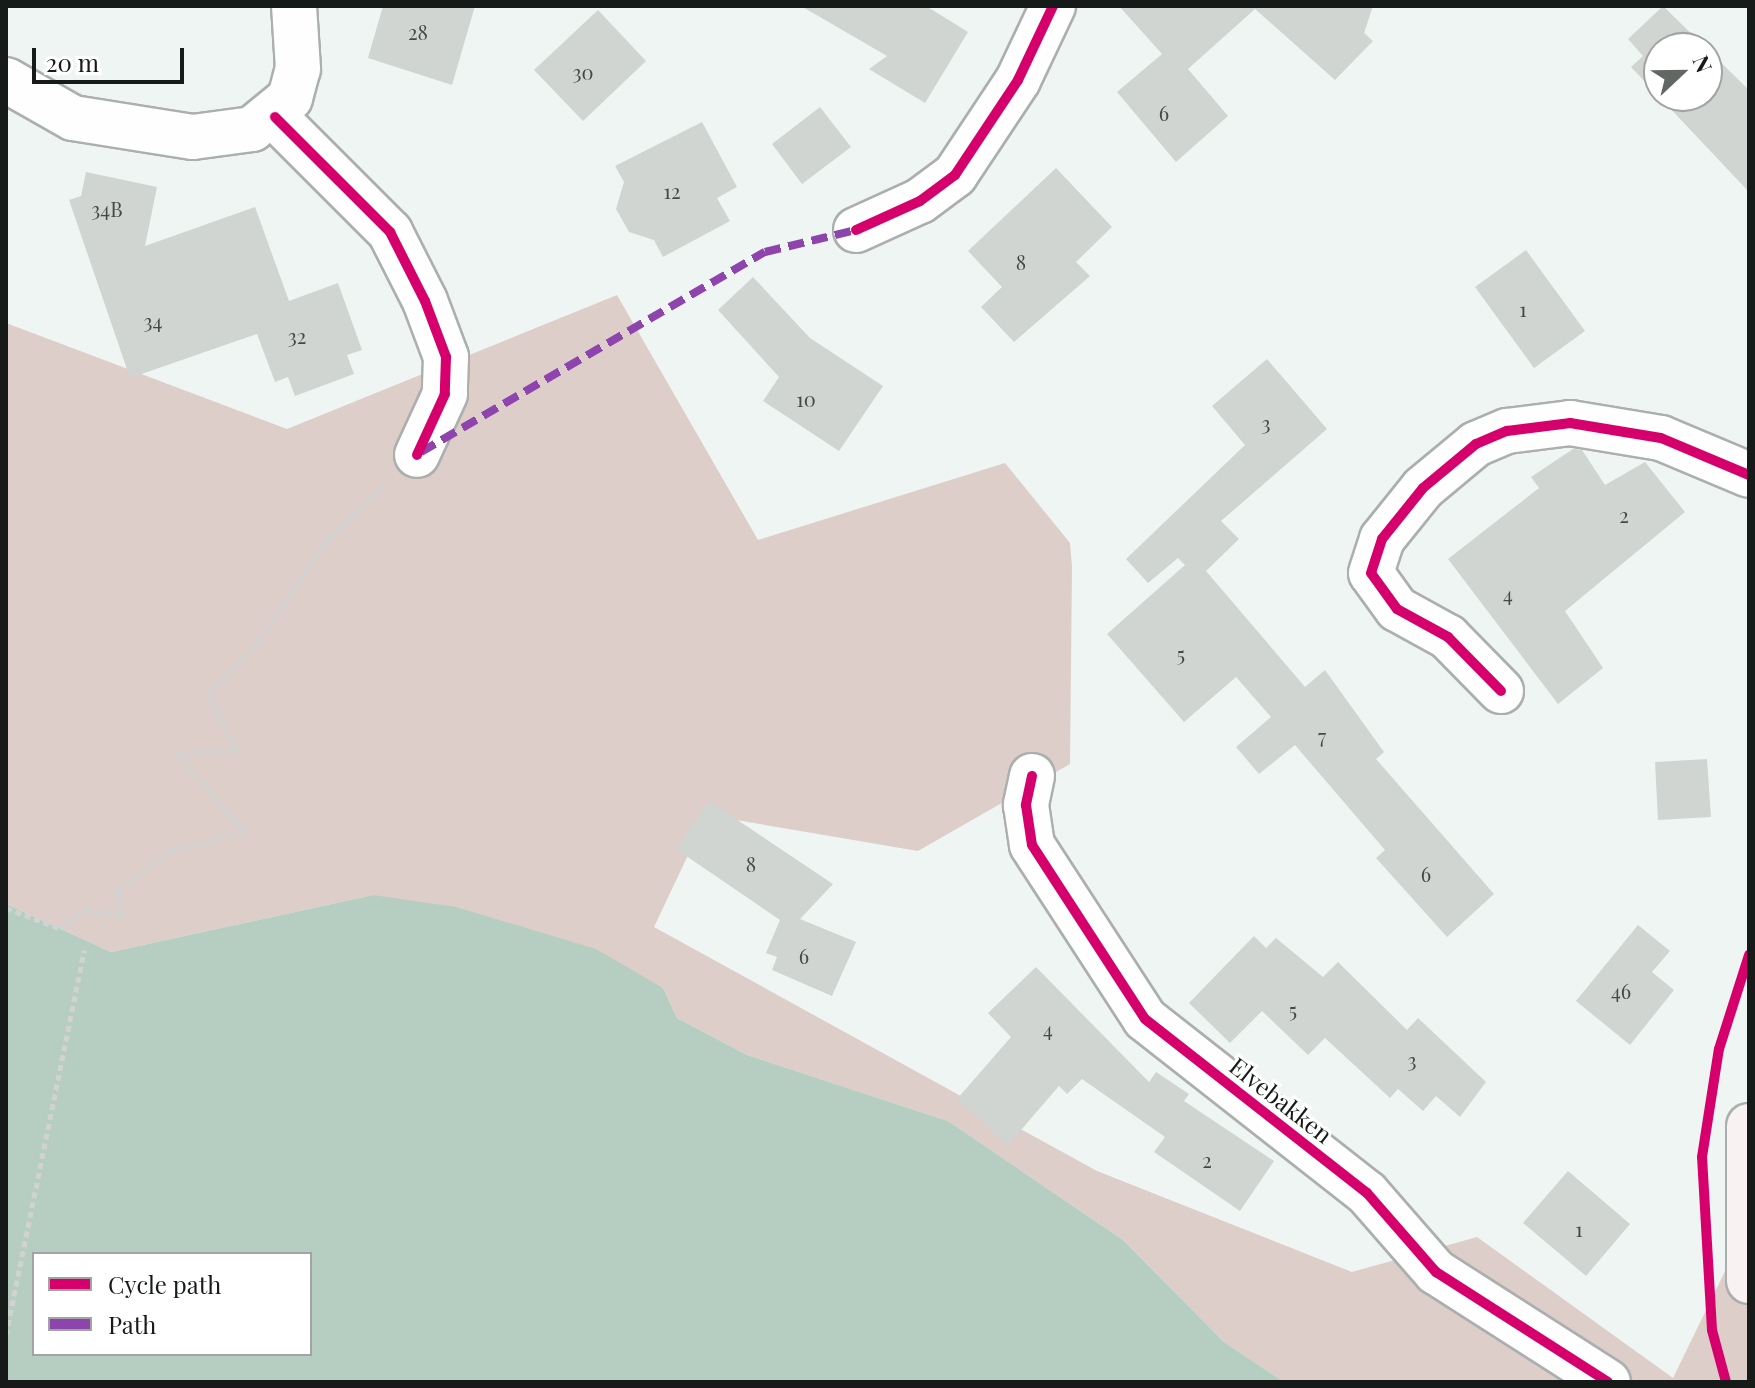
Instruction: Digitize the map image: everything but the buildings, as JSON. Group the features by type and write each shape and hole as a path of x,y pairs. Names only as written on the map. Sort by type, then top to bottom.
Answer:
{"main road":[{"path":"1749,1126 1749,1281"}],"street":[{"path":"6,80 73,118 193,137 252,129 275,117 298,69 294,6"},
{"path":"856,230 920,201 955,175 1018,80 1053,6"},
{"path":"275,117 390,232 425,301 446,357 445,394 417,455"},
{"path":"1501,691 1448,637 1397,609 1371,573 1382,539 1423,488 1476,444 1507,431 1570,423 1661,438 1749,475"},
{"name":"Elvebakken","path":"1032,776 1026,805 1032,845 1145,1019 1367,1193 1436,1272 1608,1382"}],"path":[{"path":"6,908 59,928 85,910 123,916 118,890 170,851 244,831 177,753 237,750 209,694 259,641 329,537 417,455"},
{"path":"6,1335 84,950"}],"shaded area":[{"path":"617,295 758,540 1005,463 1070,543 1072,567 1070,764 918,851 707,815 654,927 1097,1171 1352,1272 1477,1237 1673,1378 1749,1222 1749,1382 1284,1382 1224,1342 1123,1240 948,1121 747,1055 677,1018 663,988 373,895 111,952 6,904 6,323 287,429"},
{"path":"373,895 456,907 596,949 663,988 677,1018 747,1055 948,1121 1123,1240 1224,1342 1284,1382 6,1382 6,904 111,952"}],"marked path":[{"path":"421,452 765,252 856,230"}],"cycle path":[{"path":"856,230 920,201 955,175 1018,80 1053,6"},
{"path":"275,117 390,232 425,301 446,357 445,394 417,455"},
{"path":"1501,691 1448,637 1397,609 1371,573 1382,539 1423,488 1476,444 1507,431 1570,423 1661,438 1749,475"},
{"path":"1032,776 1026,805 1032,845 1145,1019 1367,1193 1436,1272 1608,1382"},
{"path":"1726,1382 1712,1330 1702,1157 1719,1049 1749,955"}]}
